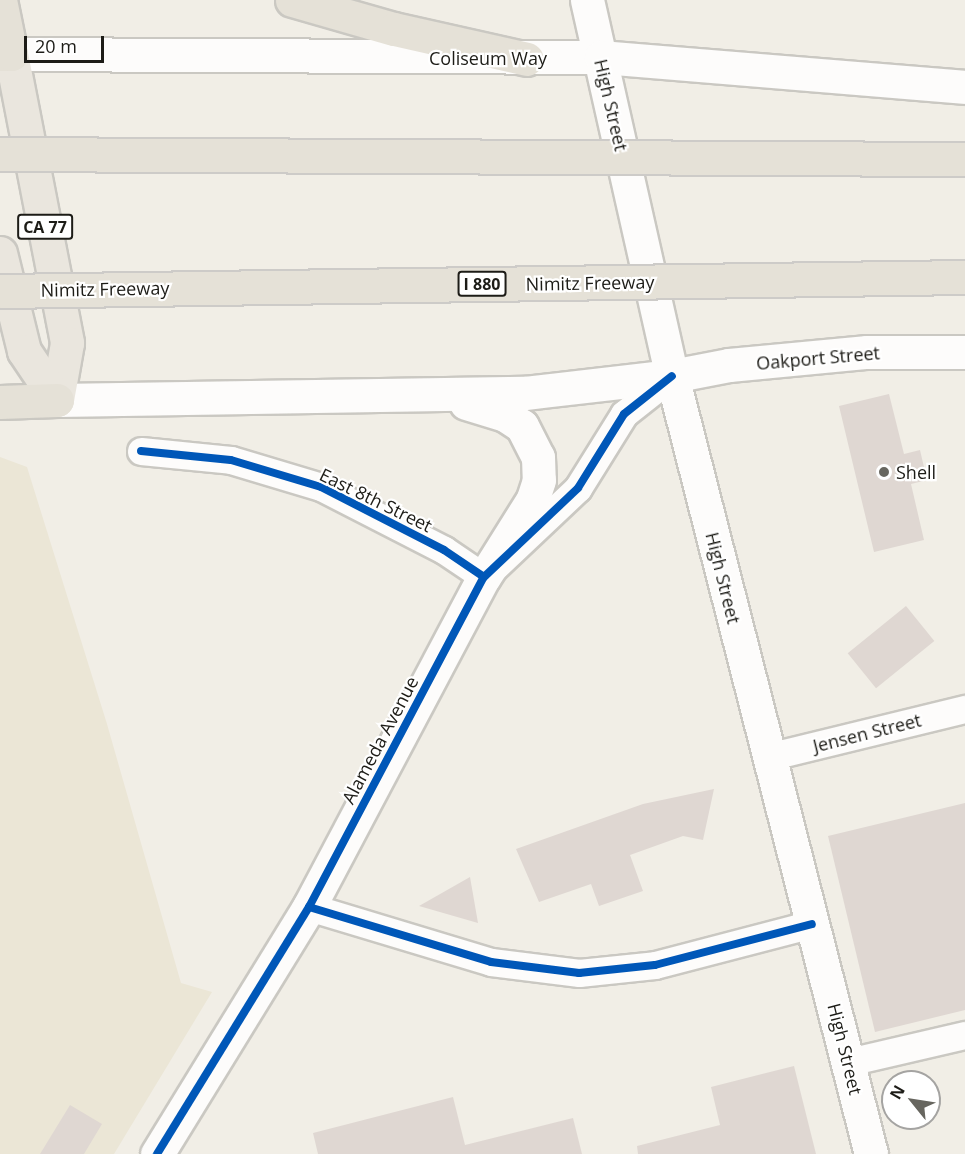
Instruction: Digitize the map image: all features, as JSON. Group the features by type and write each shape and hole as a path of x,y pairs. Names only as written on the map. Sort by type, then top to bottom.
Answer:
{"highway":[{"name":"CA 77","path":"0,0 5,54 67,343 57,400"},
{"path":"292,0 394,29 527,58"},
{"path":"0,154 965,159"},
{"name":"CA 77","path":"0,253 24,351 57,400"},
{"name":"Nimitz Freeway","path":"0,291 965,277"},
{"path":"0,402 57,400"}],"main road":[{"name":"High Street","path":"587,0 672,376 871,1154"},
{"name":"Coliseum Way","path":"5,54 601,57 965,87"},
{"name":"Oakport Street","path":"423,394 525,393 672,376 729,365 867,352 965,352"},
{"path":"57,400 423,394 505,415 522,426 536,449 539,480 533,499 484,577"},
{"name":"Alameda Avenue","path":"157,1154 309,907 484,577"}],"street":[{"name":"Alameda Avenue","path":"484,577 578,488 624,414 672,376"},
{"name":"East 8th Street","path":"141,451 231,460 321,487 444,550 484,577"},
{"name":"Jensen Street","path":"768,757 965,709"},
{"path":"309,907 491,962 579,973 655,964 812,924"},
{"path":"848,1062 965,1035"}],"shaded area":[{"path":"0,457 27,467 107,724 181,983 212,992 114,1154 0,1154"}],"building":[{"path":"889,394 904,454 920,450 927,480 911,484 924,540 874,552 839,406"},
{"path":"906,606 934,641 876,688 848,653"},
{"path":"714,789 703,840 683,836 630,855 643,891 599,906 591,884 539,902 516,849 643,804"},
{"path":"965,803 965,1010 875,1032 828,836"},
{"path":"470,877 478,923 419,906"},
{"path":"794,1066 816,1154 638,1154 637,1146 720,1125 711,1087"},
{"path":"453,1097 465,1145 573,1118 582,1154 318,1154 313,1133"},
{"path":"70,1105 102,1124 84,1154 40,1154"}],"cycle path":[{"path":"157,1154 309,907 484,577 578,488 624,414 672,376"},
{"path":"141,451 231,460 321,487 444,550 484,577"},
{"path":"309,907 491,962 579,973 655,965 812,924"}],"place":[{"name":"Shell","path":"884,472"}]}
